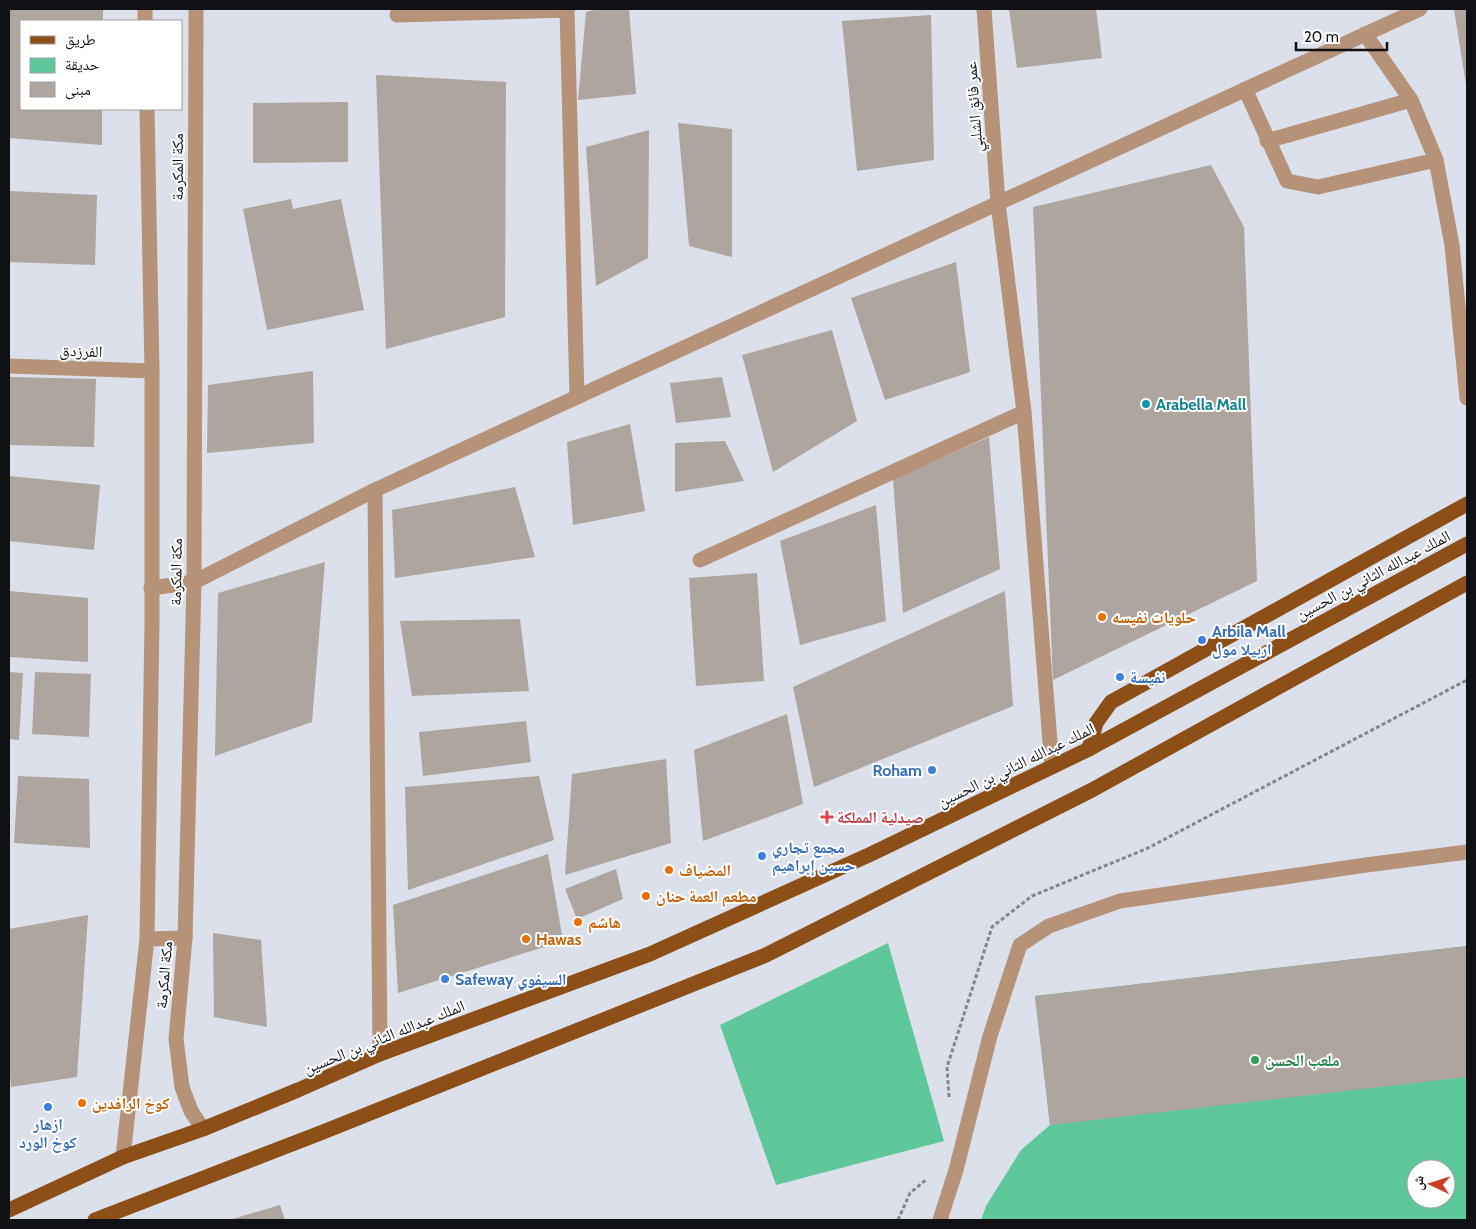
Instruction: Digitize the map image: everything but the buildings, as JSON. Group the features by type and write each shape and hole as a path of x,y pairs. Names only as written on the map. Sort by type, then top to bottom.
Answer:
{"main road":[{"path":"1089,749 1096,723 1111,702 1467,504"},
{"name":"الملك عبدالله الثاني بن الحسين","path":"9,1210 123,1157 203,1129 380,1054 650,954 871,854 1089,749 1467,544"},
{"path":"95,1220 766,955 1092,790 1467,583"}],"street":[{"name":"مكة المكرمة","path":"196,9 194,582 186,938 176,1039 182,1087 191,1111 203,1129"},
{"name":"عمر فائق الشلبي","path":"984,9 998,203 1024,412 1052,768"},
{"path":"151,588 194,582 375,490 1420,9"},
{"path":"397,15 567,10 577,398"},
{"path":"1365,34 1411,100 1436,160 1452,245 1467,398"},
{"path":"1245,89 1286,182 1318,187 1436,160"},
{"path":"1268,141 1411,100"},
{"name":"مكة المكرمة","path":"123,1157 147,939 152,371 147,110"},
{"name":"الفرزدق","path":"9,366 152,371"},
{"path":"700,560 1024,412"},
{"path":"375,490 380,1054"},
{"path":"940,1220 956,1170 990,1036 1020,945 1049,926 1120,901 1467,852"},
{"path":"147,939 186,938"}],"green space":[{"path":"888,943 944,1141 776,1185 720,1025"},
{"name":"ملعب الحسن","path":"1467,946 1467,1220 981,1220 986,1206 1021,1150 1050,1125 1035,996"}],"place":[{"name":"Arabella Mall","path":"1146,404"},
{"name":"حلويات نفيسه","path":"1102,617"},
{"name":"Arbila Mall اربيلا مول","path":"1202,640"},
{"name":"نفيسة","path":"1120,677"},
{"name":"Roham","path":"932,770"},
{"name":"صيدلية المملكة","path":"827,817"},
{"name":"مجمع تجاري حسين إبراهيم","path":"762,856"},
{"name":"المضياف","path":"669,870"},
{"name":"مطعم العمة حنان","path":"646,896"},
{"name":"هاشم","path":"578,922"},
{"name":"Hawas","path":"526,939"},
{"name":"Safeway السيفوي","path":"445,979"},
{"name":"ملعب الحسن","path":"1255,1060"},
{"name":"كوخ الرافدين","path":"82,1103"},
{"name":"ازهار كوخ الورد","path":"48,1107"}]}
